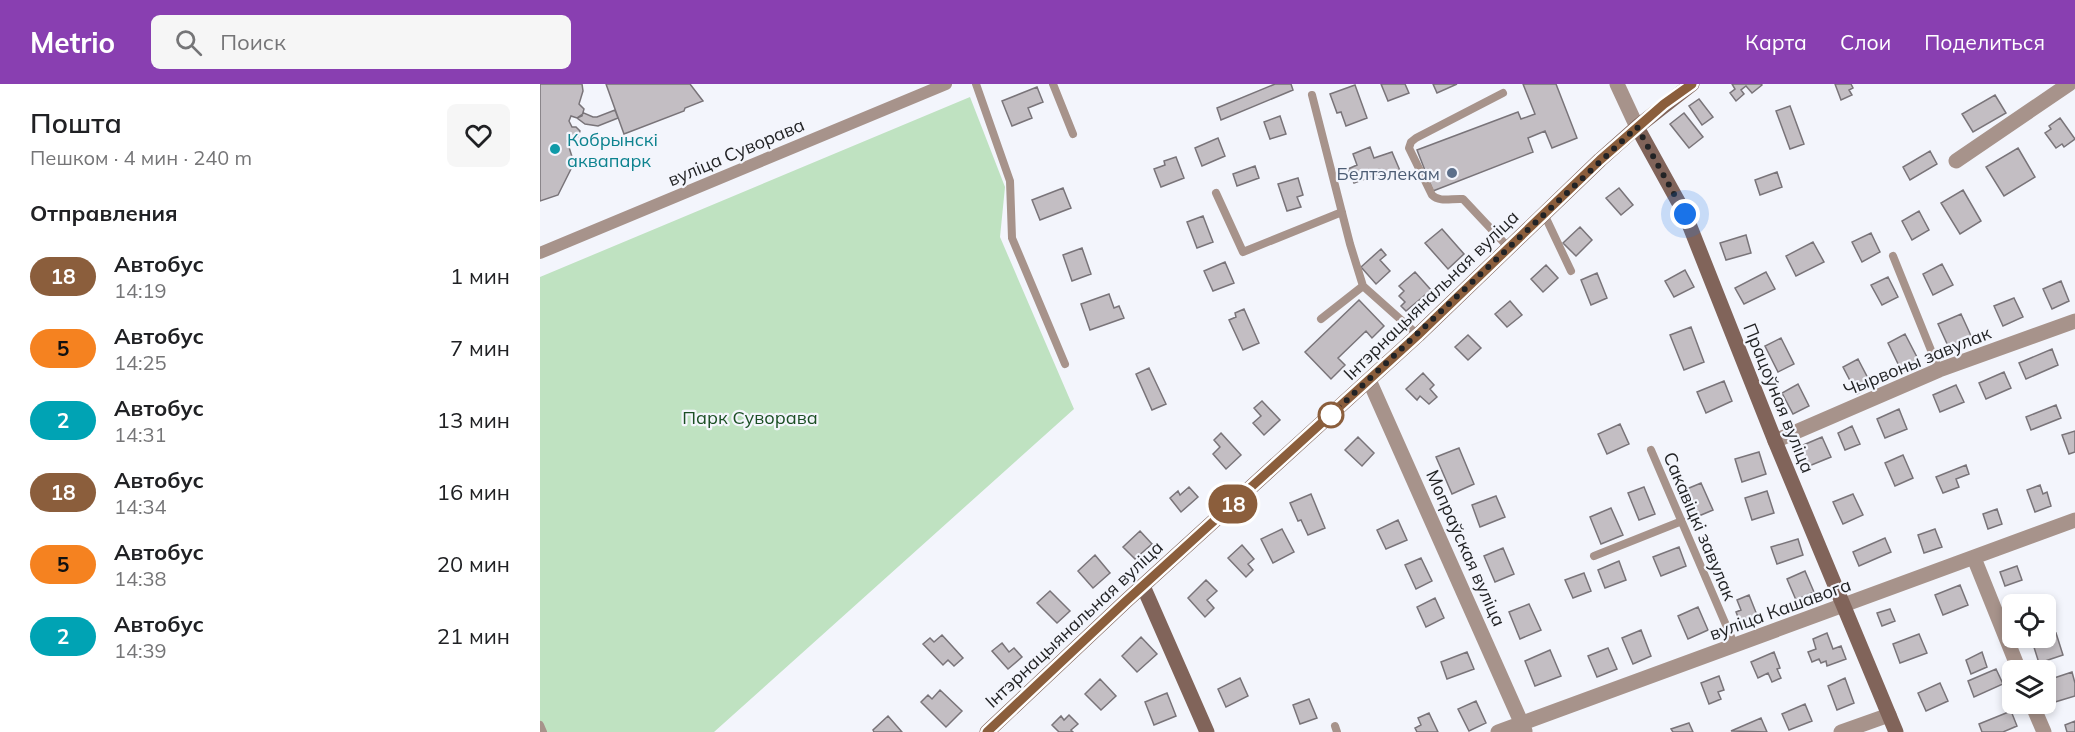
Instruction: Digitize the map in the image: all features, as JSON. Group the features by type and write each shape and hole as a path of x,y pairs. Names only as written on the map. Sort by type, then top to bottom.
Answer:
{"main road":[{"name":"Інтэрнацыянальная вуліца","path":"987,732 1418,335 1637,127 1692,84"},
{"name":"Працоўная вуліца","path":"1637,127 1685,214 1775,441 1896,732"},
{"path":"1143,586 1208,732"}],"street":[{"name":"вуліца Суворава","path":"540,253 946,84"},
{"name":"Працоўная вуліца","path":"1617,84 1637,127"},
{"path":"1956,161 2068,84 2075,96"},
{"name":"Чырвоны завулак","path":"1775,441 1939,370 2075,321"},
{"name":"Мопраўская вуліца","path":"1369,380 1523,727"},
{"name":"вуліца Кашавога","path":"1498,732 1523,727 2075,520"},
{"path":"1974,558 2015,660"},
{"path":"2036,714 2044,732"},
{"path":"1841,732 1889,715"}],"lane":[{"path":"976,84 1010,182 1012,238 1065,364"},
{"path":"1053,84 1073,134"},
{"path":"1503,93 1416,138 1411,142 1409,148 1436,199 1463,199 1509,248"},
{"path":"1312,95 1363,286 1418,335"},
{"path":"1216,193 1244,252 1342,212"},
{"path":"1544,214 1571,271"},
{"path":"1893,256 1939,370"},
{"path":"1322,319 1363,286"},
{"name":"Сакавіцкі завулак","path":"1652,450 1735,646"},
{"path":"1594,556 1682,520"},
{"path":"540,725 543,732"}],"green space":[{"name":"Парк Суворава","path":"970,97 1005,187 1000,237 1074,409 714,732 540,732 540,277"}],"building":[{"name":"Кобрынскі аквапарк","path":"540,84 582,84 583,91 579,104 584,109 582,116 577,118 571,116 569,121 572,127 580,131 578,137 567,141 574,163 558,195 540,201"},
{"path":"606,84 690,84 703,101 685,108 684,111 624,134"},
{"path":"1275,84 1291,84 1293,90 1221,120 1217,108"},
{"path":"1381,84 1405,84 1409,93 1388,101"},
{"path":"1433,84 1457,84 1437,93"},
{"path":"1523,84 1556,84 1577,138 1552,148 1545,131 1528,138 1533,152 1433,191 1417,150 1518,112 1521,119 1535,114"},
{"path":"1732,84 1762,85 1752,93 1746,86 1741,90 1744,94 1736,101 1730,93 1735,89"},
{"path":"1835,84 1851,84 1853,88 1849,90 1852,95 1841,100"},
{"path":"1355,85 1367,118 1346,126 1341,112 1337,113 1330,94"},
{"path":"1037,87 1043,102 1028,108 1032,118 1012,126 1002,101"},
{"path":"1995,95 2006,113 1973,132 1962,114"},
{"path":"1699,99 1713,117 1702,125 1689,106"},
{"path":"1790,106 1804,144 1790,149 1776,111"},
{"path":"615,110 618,118 598,126 585,124 577,118 584,113 597,117"},
{"path":"1684,113 1703,137 1689,148 1670,124"},
{"path":"1280,116 1286,134 1270,139 1264,122"},
{"path":"2060,118 2075,139 2064,147 2062,144 2056,148 2045,133 2051,129 2049,126"},
{"path":"1218,138 1225,156 1202,166 1195,148"},
{"path":"1370,147 1374,158 1392,152 1401,173 1384,180 1381,173 1354,183 1348,169 1357,165 1353,154"},
{"path":"2018,148 2035,177 2004,196 1986,167"},
{"path":"1930,151 1937,164 1910,180 1903,167"},
{"path":"1176,157 1184,178 1161,187 1154,169 1165,165 1164,161"},
{"path":"1255,166 1259,178 1237,186 1233,174"},
{"path":"1777,172 1782,187 1760,195 1755,180"},
{"path":"1298,178 1303,195 1297,197 1301,207 1287,211 1278,184"},
{"path":"1063,188 1071,208 1040,220 1032,200"},
{"path":"1619,188 1633,205 1621,215 1606,198"},
{"path":"1963,190 1981,221 1960,234 1941,203"},
{"path":"1919,211 1929,230 1912,240 1902,221"},
{"path":"1203,216 1213,242 1197,248 1187,222"},
{"path":"1580,227 1592,240 1576,256 1563,243"},
{"path":"1442,229 1464,254 1448,269 1425,243"},
{"path":"1871,233 1880,252 1862,262 1852,242"},
{"path":"1746,235 1751,253 1726,260 1720,243"},
{"path":"1813,242 1824,262 1796,276 1786,256"},
{"path":"1082,248 1091,274 1072,281 1063,255"},
{"path":"1381,249 1386,255 1380,260 1390,271 1376,284 1361,267"},
{"path":"1225,262 1234,283 1213,291 1204,271"},
{"path":"1942,264 1953,285 1933,295 1923,274"},
{"path":"1546,265 1558,278 1543,292 1531,279"},
{"path":"1685,270 1694,287 1674,297 1665,281"},
{"path":"1415,272 1431,290 1406,311 1401,306 1405,302 1399,296 1404,291 1399,286"},
{"path":"1766,272 1775,289 1744,304 1735,288"},
{"path":"1597,273 1607,298 1591,305 1581,280"},
{"path":"1888,277 1898,297 1882,305 1871,285"},
{"path":"2061,281 2069,301 2052,309 2043,289"},
{"path":"1109,294 1114,308 1119,306 1124,318 1090,330 1081,304"},
{"path":"2014,298 2023,317 2003,326 1994,306"},
{"path":"1359,300 1384,326 1372,338 1366,331 1338,358 1345,365 1331,379 1305,352"},
{"path":"1510,301 1522,315 1507,327 1495,314"},
{"path":"1244,309 1259,343 1243,350 1229,320 1236,317 1235,313"},
{"path":"1961,314 1972,338 1949,348 1938,324"},
{"path":"1691,327 1704,362 1684,370 1670,335"},
{"path":"1905,334 1920,363 1902,372 1888,343"},
{"path":"1468,335 1481,348 1468,360 1455,347"},
{"path":"1781,338 1794,364 1778,372 1765,346"},
{"path":"2052,349 2058,365 2026,379 2019,363"},
{"path":"1858,359 1872,386 1857,394 1843,367"},
{"path":"1149,368 1166,404 1152,410 1136,374"},
{"path":"2004,372 2011,388 1986,399 1979,383"},
{"path":"1423,373 1434,385 1430,389 1437,397 1429,404 1420,396 1417,400 1406,389"},
{"path":"1724,381 1732,401 1706,413 1697,392"},
{"path":"1798,384 1809,406 1793,414 1782,393"},
{"path":"1956,385 1964,402 1940,412 1933,395"},
{"path":"1262,401 1280,420 1264,435 1253,423 1261,416 1254,408"},
{"path":"2056,405 2061,418 2031,430 2026,417"},
{"path":"1899,409 1907,429 1885,438 1877,419"},
{"path":"1620,424 1629,444 1607,454 1598,434"},
{"path":"1852,426 1860,444 1845,450 1838,433"},
{"path":"2075,431 2075,452 2069,454 2062,435"},
{"path":"1221,433 1241,455 1226,469 1213,454 1220,447 1214,440"},
{"path":"1358,437 1374,453 1362,466 1345,450"},
{"path":"1822,437 1831,457 1809,466 1801,446"},
{"path":"1459,448 1474,484 1452,494 1436,457"},
{"path":"1759,452 1766,474 1742,482 1735,459"},
{"path":"1903,455 1913,478 1895,486 1885,463"},
{"path":"1966,465 1969,474 1956,479 1959,487 1943,493 1936,477"},
{"path":"1701,483 1713,510 1694,518 1682,491"},
{"path":"2040,485 2043,494 2047,492 2051,506 2035,512 2027,490"},
{"path":"1189,487 1198,497 1181,512 1170,498 1178,491 1180,495"},
{"path":"1644,487 1655,514 1639,520 1628,493"},
{"path":"1767,491 1774,513 1752,520 1745,498"},
{"path":"1311,494 1325,528 1308,535 1301,520 1298,521 1290,503"},
{"path":"1853,494 1863,515 1843,524 1833,502"},
{"path":"1496,496 1505,517 1480,527 1472,505"},
{"path":"1611,508 1623,535 1601,544 1590,517"},
{"path":"1997,509 2002,524 1988,529 1983,514"},
{"path":"1398,520 1407,540 1386,549 1377,530"},
{"path":"1282,529 1294,552 1273,563 1261,539"},
{"path":"1935,529 1942,547 1924,553 1918,535"},
{"path":"1140,531 1152,544 1135,559 1123,547"},
{"path":"1885,538 1891,552 1859,566 1853,552"},
{"path":"1798,539 1803,555 1777,564 1771,547"},
{"path":"1242,545 1254,559 1248,564 1253,570 1246,577 1228,558"},
{"path":"1679,547 1686,566 1661,576 1653,557"},
{"path":"1503,548 1514,574 1495,582 1484,556"},
{"path":"1095,555 1110,573 1093,588 1078,571"},
{"path":"1421,558 1432,581 1416,589 1405,565"},
{"path":"1619,561 1626,580 1605,588 1598,570"},
{"path":"2017,566 2022,580 2005,586 2000,572"},
{"path":"1805,571 1814,592 1796,600 1787,579"},
{"path":"1584,573 1591,591 1573,598 1565,580"},
{"path":"1206,580 1217,591 1207,600 1214,608 1205,617 1188,598"},
{"path":"1960,585 1968,605 1943,615 1935,595"},
{"path":"1050,591 1070,611 1057,623 1037,603"},
{"path":"1749,595 1757,615 1740,622 1736,612 1741,610 1737,600"},
{"path":"1435,598 1444,618 1426,627 1417,607"},
{"path":"1529,604 1541,630 1520,639 1509,612"},
{"path":"1698,607 1708,630 1688,639 1678,616"},
{"path":"1890,609 1895,621 1882,626 1877,613"},
{"path":"1641,630 1651,656 1633,664 1622,638"},
{"path":"1827,633 1833,649 1841,646 1846,659 1827,666 1826,661 1821,663 1819,659 1812,662 1808,652 1816,649 1813,639"},
{"path":"2056,633 2063,655 2048,660 2038,660 2034,648 2056,648"},
{"path":"1919,634 1927,653 1900,663 1893,644"},
{"path":"942,635 963,658 954,666 948,660 943,665 923,644 930,638 934,642"},
{"path":"1141,637 1157,654 1137,672 1122,656"},
{"path":"1002,643 1009,652 1014,648 1022,657 1008,669 992,651"},
{"path":"1608,648 1617,669 1597,677 1588,656"},
{"path":"1550,650 1561,676 1535,686 1525,661"},
{"path":"1467,652 1474,669 1447,679 1441,662"},
{"path":"1774,652 1781,678 1772,682 1768,673 1758,678 1751,662"},
{"path":"1982,652 1987,667 1971,674 1966,660"},
{"path":"1996,669 2002,684 1974,697 1968,681"},
{"path":"2072,672 2075,696 2056,702 2056,677"},
{"path":"1719,676 1724,690 1718,692 1721,699 1709,704 1701,683"},
{"path":"1240,678 1248,696 1226,707 1218,689"},
{"path":"1845,678 1854,703 1837,710 1828,686"},
{"path":"1100,679 1116,696 1101,710 1085,694"},
{"path":"1940,683 1948,701 1926,711 1918,693"},
{"path":"940,690 962,711 946,727 921,702 928,695 932,699"},
{"path":"1167,693 1176,716 1154,725 1145,702"},
{"path":"1309,699 1317,718 1300,724 1293,705"},
{"path":"1476,701 1486,723 1469,731 1458,709"},
{"path":"1805,704 1812,721 1789,730 1782,714"},
{"path":"1429,713 1438,732 1417,732 1415,728 1421,725 1418,718"},
{"path":"2004,714 2012,714 2017,726 2003,732 1982,732 1979,724"},
{"path":"1069,715 1078,724 1071,730 1073,732 1059,732 1052,725 1061,716 1064,720"},
{"path":"888,716 902,732 874,732 873,730"},
{"path":"1761,718 1767,732 1731,731"},
{"path":"2075,721 2075,732 2067,732 2065,725"},
{"path":"1689,723 1693,732 1673,732 1671,729"}],"bus line":[{"name":"18","path":"987,732 1126,601 1418,335 1600,160 1664,104 1692,84"}],"place":[{"name":"Кобрынскі аквапарк","path":"555,149"},
{"name":"Белтэлекам","path":"1452,173"}],"route":[{"path":"1331,415 1637,127 1685,214"}]}
